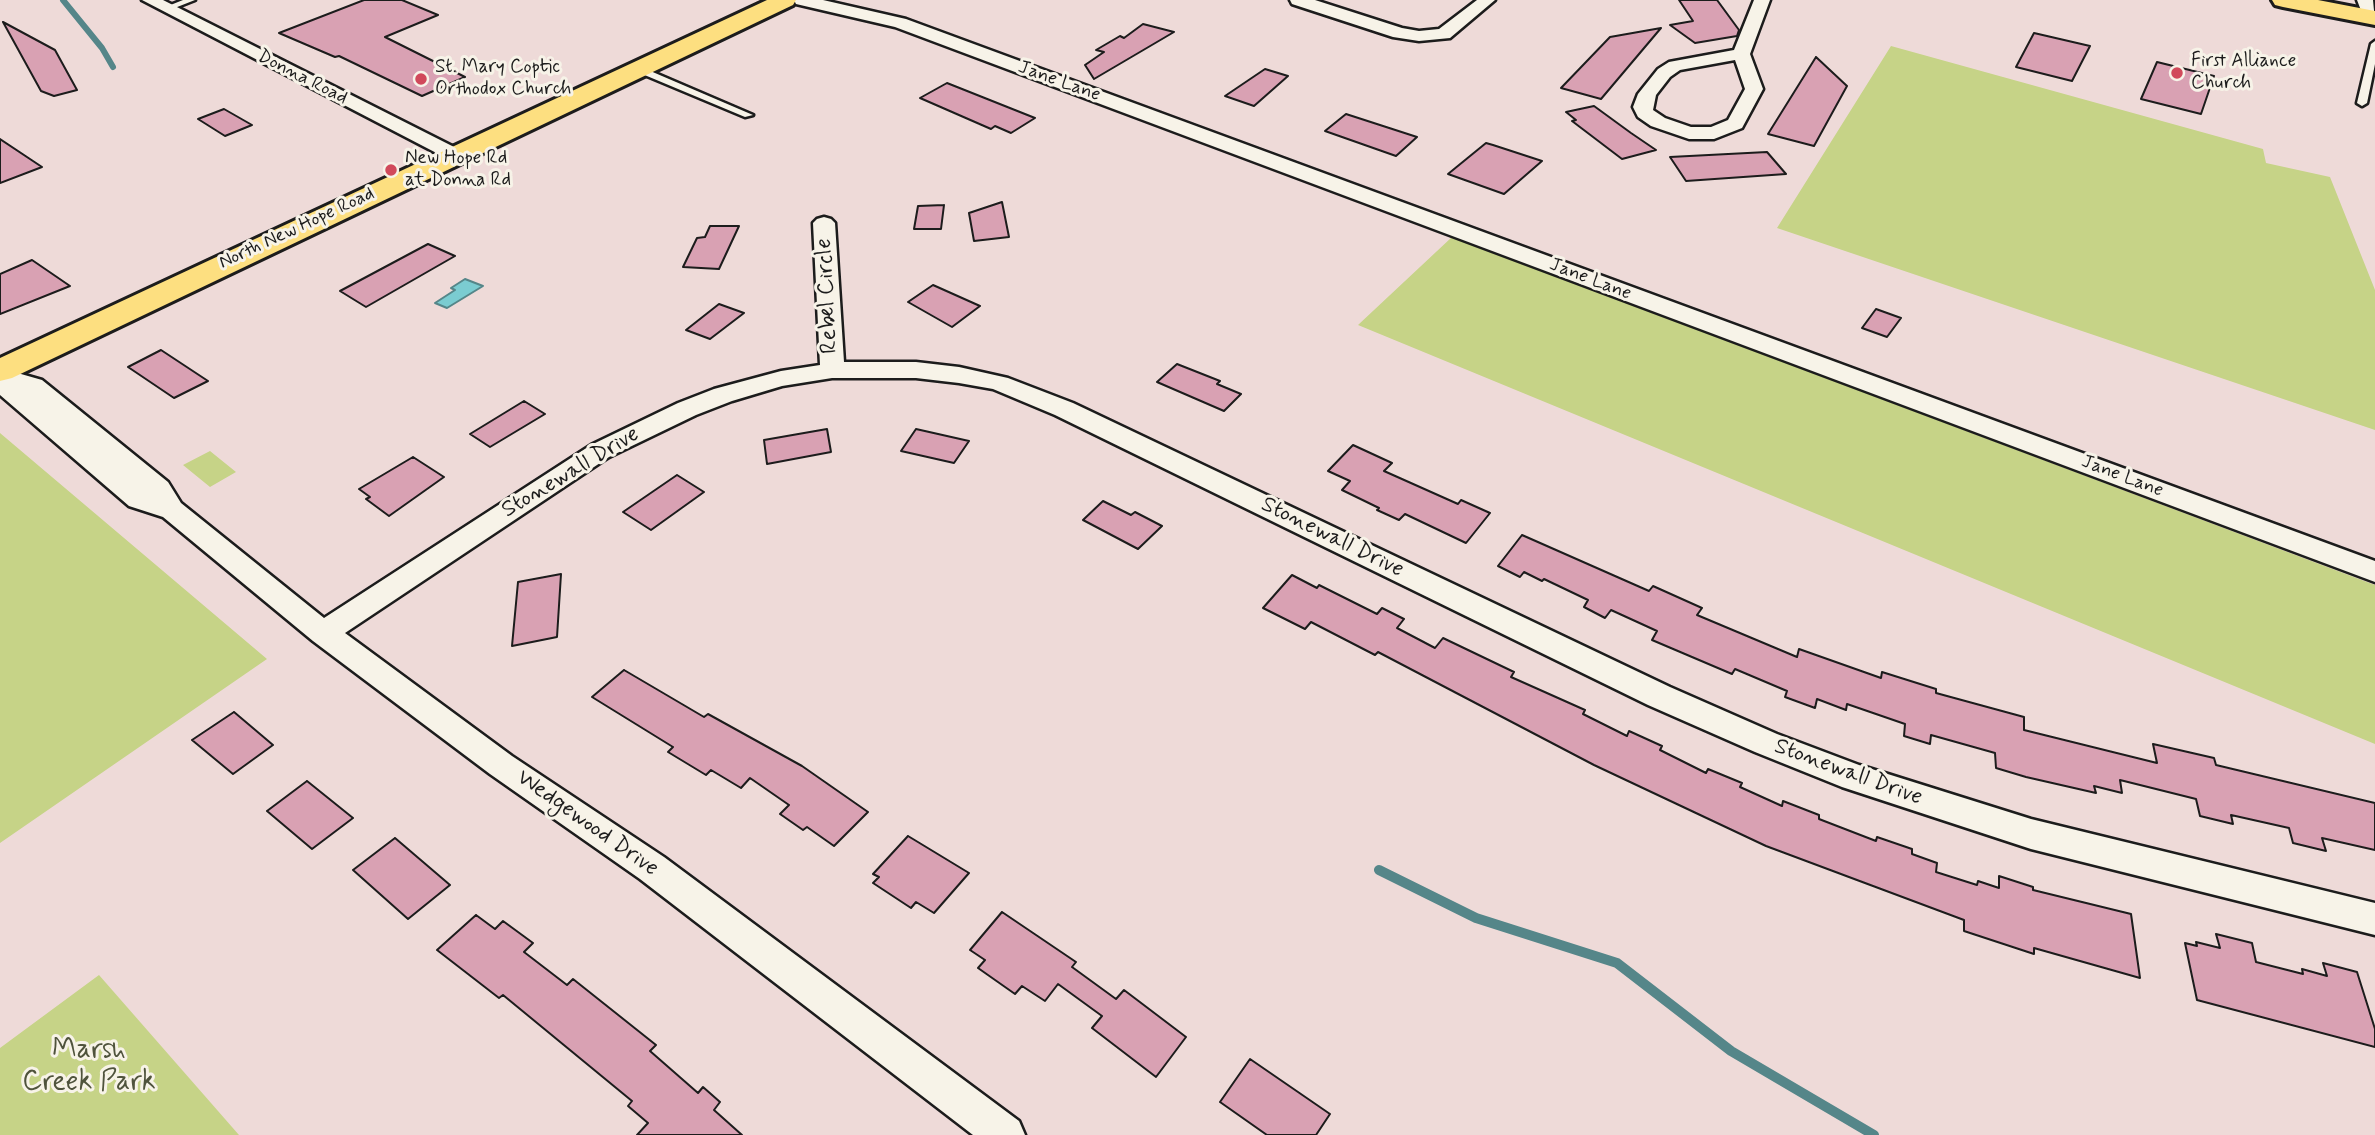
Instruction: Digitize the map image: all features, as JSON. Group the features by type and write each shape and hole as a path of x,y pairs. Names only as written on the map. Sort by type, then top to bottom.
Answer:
{"main road":[{"name":"North New Hope Road","path":"0,373 785,0"},
{"path":"2283,0 2371,16"}],"street":[{"name":"Jane Lane","path":"802,0 900,23 2375,572"},
{"path":"1298,0 1399,33 1419,36 1444,34 1487,0"},
{"path":"1741,54 1754,89 1735,124 1714,133 1689,133 1658,122 1645,113 1642,107 1647,94 1664,73 1675,66 1741,54 1748,43 1762,0"},
{"name":"Donna Road","path":"158,4 455,155"},
{"name":"Rebel Circle","path":"824,223 832,370"},
{"name":"Stonewall Drive","path":"323,633 600,450 723,395 781,379 832,370 927,371 959,375 1018,390 1121,435 1659,696 1791,753 1892,790 2031,834 2375,919"},
{"name":"Wedgewood Drive","path":"0,373 33,385 159,488 172,510 323,633 501,765 652,868 1005,1135"},
{"name":"Wedgewood Drive","path":"0,382 138,499 172,510"}],"lane":[{"path":"158,4 191,0"},
{"path":"2362,103 2375,44"},
{"path":"638,69 748,115"}],"green space":[{"path":"1891,46 2263,149 2266,163 2330,177 2375,290 2375,430 1777,228"},
{"path":"1452,237 2375,585 2375,744 1358,325"},
{"path":"0,433 267,659 0,843"},
{"path":"210,451 236,472 210,487 183,465"},
{"name":"Marsh Creek Park","path":"99,975 239,1135 0,1135 0,1048"}],"water":[{"path":"465,279 483,286 447,308 435,303 455,290 451,288"}],"building":[{"path":"364,0 402,0 438,15 385,37 465,77 422,96 339,56 335,57 279,33"},
{"path":"1679,0 1717,0 1739,30 1737,36 1695,43 1670,25 1693,21"},
{"path":"3,22 55,50 77,90 54,96 41,91"},
{"path":"1143,24 1174,32 1094,79 1085,65 1104,52 1096,50 1120,36 1124,38"},
{"path":"1661,28 1601,99 1561,88 1610,37"},
{"path":"2034,33 2090,46 2072,81 2016,67"},
{"path":"1816,57 1847,86 1814,146 1768,134"},
{"path":"2157,62 2214,76 2201,114 2141,99"},
{"path":"1265,69 1288,76 1254,106 1225,96"},
{"path":"947,83 1035,118 1011,133 995,126 991,129 920,98"},
{"path":"1594,106 1656,150 1622,159 1572,121 1576,120 1566,112"},
{"path":"224,109 252,125 225,136 198,119"},
{"path":"1346,114 1417,137 1396,156 1325,131"},
{"path":"0,139 42,167 0,183"},
{"path":"1486,143 1542,161 1504,194 1448,174"},
{"path":"1767,152 1786,174 1686,181 1670,157"},
{"path":"1002,202 1009,237 974,241 969,213"},
{"path":"944,205 941,229 914,229 918,206"},
{"path":"710,226 739,226 719,269 683,267 697,238 705,237"},
{"path":"428,244 455,256 366,307 340,291"},
{"path":"32,260 70,286 0,314 0,274"},
{"path":"933,285 980,306 952,327 908,302"},
{"path":"719,304 744,313 710,339 686,330"},
{"path":"1876,309 1901,318 1887,337 1862,328"},
{"path":"161,350 208,381 174,398 128,367"},
{"path":"1177,364 1220,381 1217,384 1241,394 1224,411 1157,382"},
{"path":"524,401 545,414 490,447 470,434"},
{"path":"827,429 831,452 767,464 764,440"},
{"path":"916,429 969,441 954,463 901,451"},
{"path":"1353,445 1392,463 1384,471 1458,504 1461,500 1490,513 1466,543 1405,514 1399,520 1377,510 1379,508 1342,490 1350,481 1328,471"},
{"path":"413,457 444,477 389,516 366,499 370,497 359,489"},
{"path":"677,475 704,492 651,530 623,512"},
{"path":"1103,501 1131,515 1135,512 1162,526 1138,549 1083,520"},
{"path":"1522,535 1649,591 1653,586 1702,608 1697,615 1797,657 1799,649 1881,678 1882,672 1936,689 1936,693 2024,717 2024,730 2157,763 2153,744 2214,758 2216,765 2375,803 2375,850 2322,838 2326,851 2293,843 2289,828 2231,815 2233,824 2200,816 2196,799 2120,780 2122,793 2094,786 2096,793 2026,777 1996,768 1995,753 1931,735 1930,744 1904,736 1905,724 1847,704 1846,710 1817,699 1815,708 1785,697 1787,691 1735,669 1732,674 1652,640 1657,631 1611,610 1605,618 1584,607 1588,600 1544,579 1542,581 1524,572 1520,577 1498,566"},
{"path":"561,574 557,637 512,646 518,582"},
{"path":"1292,575 1317,588 1319,585 1377,614 1382,608 1404,619 1397,628 1435,648 1443,638 1514,672 1511,677 1585,710 1583,714 1627,736 1629,731 1662,746 1660,750 1706,773 1708,769 1742,783 1740,787 1782,806 1783,801 1819,815 1819,819 1876,841 1877,837 1912,849 1912,854 1937,863 1936,872 1977,885 1978,881 1999,888 1999,876 2033,887 2033,890 2131,914 2140,978 2034,948 2034,954 1964,931 1964,920 1766,846 1594,765 1378,652 1375,655 1311,622 1305,629 1263,608"},
{"path":"624,670 704,717 708,714 802,766 868,812 834,846 807,827 803,830 780,814 789,805 750,778 741,788 711,770 706,775 668,752 673,747 592,697"},
{"path":"234,712 273,745 233,774 192,740"},
{"path":"307,781 353,818 312,849 267,811"},
{"path":"908,836 969,873 934,913 916,902 911,908 873,883 879,877 873,874"},
{"path":"395,838 450,885 408,919 353,870"},
{"path":"1002,912 1076,962 1072,967 1116,999 1124,990 1186,1037 1156,1077 1092,1028 1102,1016 1058,984 1045,1001 1022,986 1015,994 978,968 985,960 970,950"},
{"path":"476,915 495,929 503,921 533,943 524,952 567,985 573,979 656,1045 650,1051 698,1093 703,1087 720,1102 714,1110 742,1135 637,1135 648,1123 628,1106 632,1101 503,995 499,998 437,950"},
{"path":"2216,934 2252,943 2256,962 2303,974 2302,969 2327,976 2323,963 2357,972 2375,1029 2375,1047 2197,1000 2185,943 2197,946 2196,942 2220,948"},
{"path":"1250,1059 1330,1114 1316,1135 1267,1135 1220,1102"}],"waterway":[{"path":"63,0 102,48 113,67"},
{"path":"1379,870 1476,918 1617,963 1731,1051 1874,1135"}],"place":[{"name":"First Alliance Church","path":"2177,73"},
{"name":"St. Mary Coptic Orthodox Church","path":"421,79"},
{"name":"New Hope Rd at Donna Rd","path":"391,170"}]}
